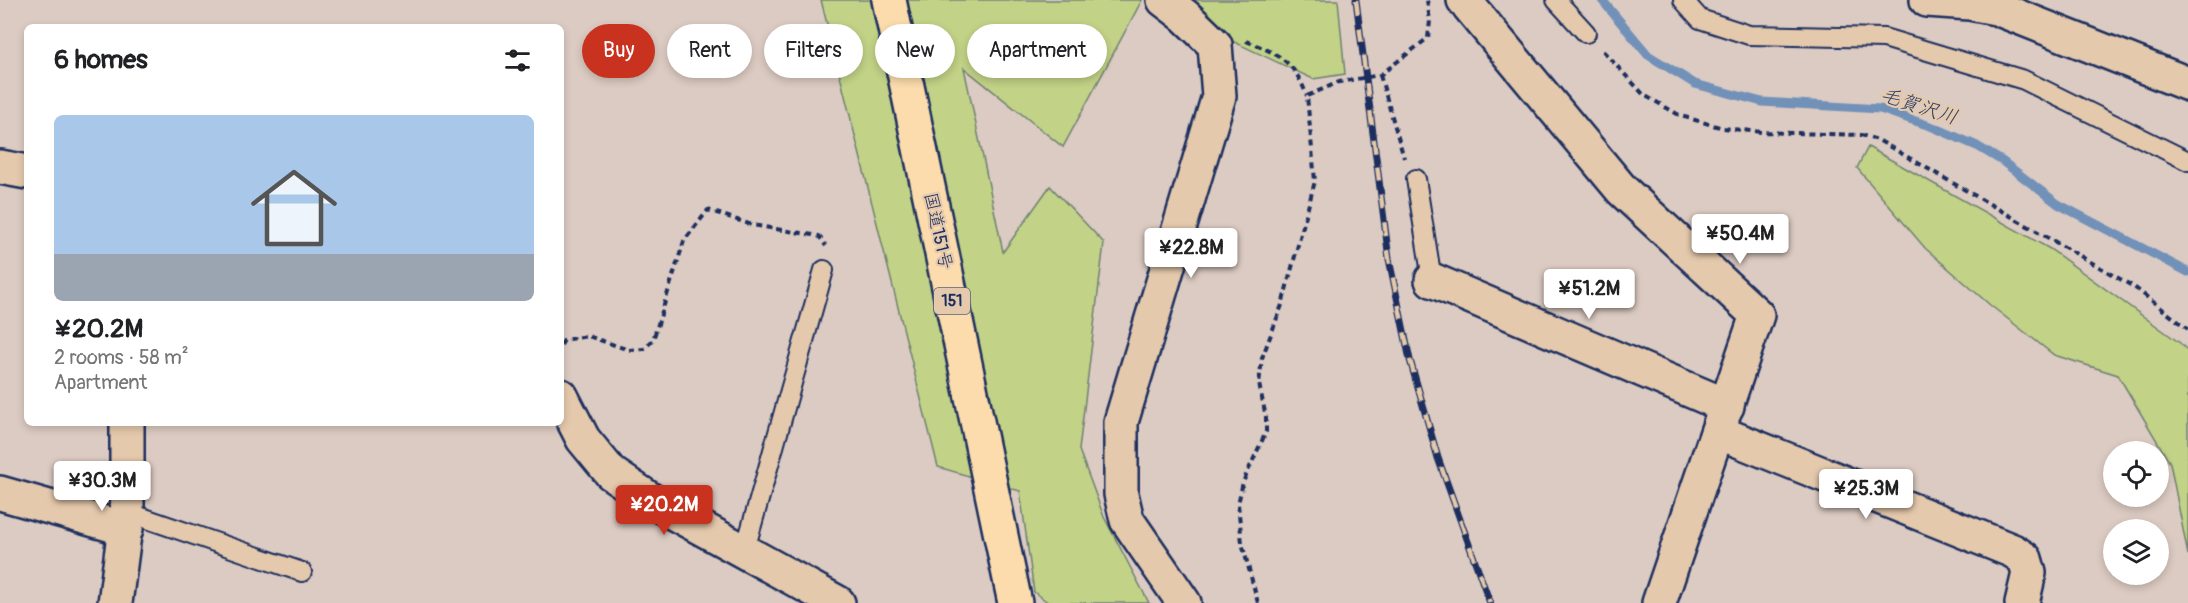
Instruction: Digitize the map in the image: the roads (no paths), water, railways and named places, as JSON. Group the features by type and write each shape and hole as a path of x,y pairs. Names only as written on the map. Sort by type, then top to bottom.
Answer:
{"highway":[{"name":"国道151号","path":"889,0 1015,603"}],"street":[{"path":"1164,0 1185,16 1215,45 1219,96 1122,422 1122,494 1127,520 1184,603"},
{"path":"1464,0 1622,190 1757,315 1659,603"},
{"path":"1927,0 1970,3 1996,8 2188,84"},
{"path":"0,167 24,171"},
{"path":"1432,280 1722,419 2013,551 2025,559 2029,573 2022,603"},
{"path":"564,402 583,439 611,473 654,502 838,603"},
{"path":"115,603 127,520 127,426"},
{"path":"0,493 127,520"}],"lane":[{"path":"1556,0 1586,33"},
{"path":"1683,0 1700,19 1749,35 1884,38 2024,80 2188,161"},
{"path":"1416,179 1432,280"},
{"path":"744,553 824,270"},
{"path":"127,520 302,572"}],"waterway":[{"name":"毛賀沢川","path":"1602,0 1648,55 1695,84 1762,102 1880,109 1933,127 1977,146 2002,161 2058,204 2188,272"}],"railway":[{"path":"1356,0 1389,259 1410,360 1438,458 1490,603"}]}
